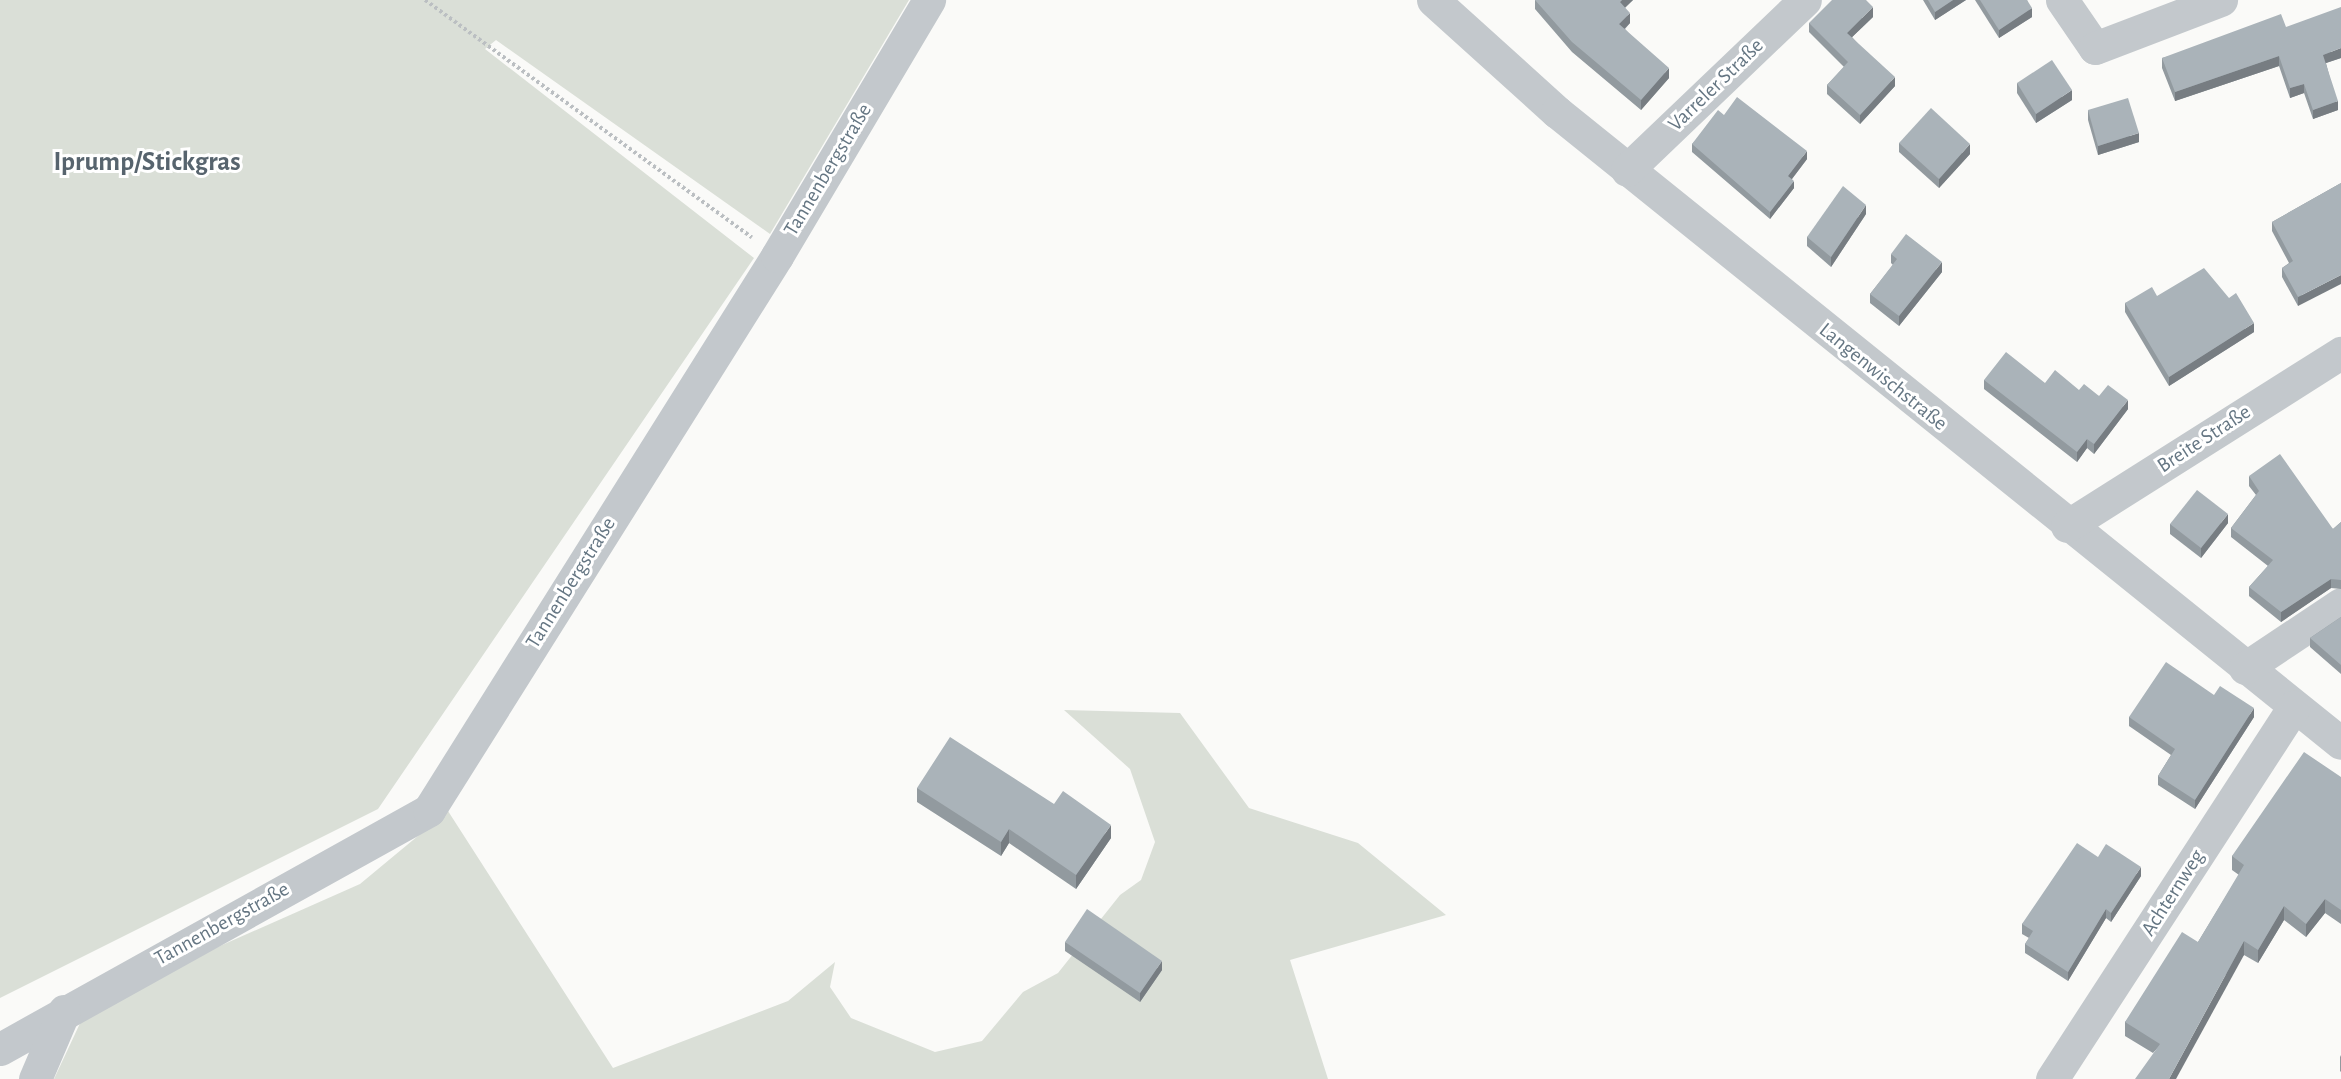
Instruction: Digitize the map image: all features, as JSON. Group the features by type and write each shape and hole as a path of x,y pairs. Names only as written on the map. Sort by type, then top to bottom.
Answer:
{"street":[{"name":"Tannenbergstraße","path":"0,1049 64,1011 429,810 777,256 929,0"},
{"name":"Langenwischstraße","path":"1434,0 1627,170 2067,526 2341,743"},
{"name":"Varreler Straße","path":"1627,170 1805,0"},
{"path":"2062,0 2095,48 2221,0"},
{"name":"Breite Straße","path":"2067,526 2341,353"},
{"path":"2245,668 2341,604"},
{"name":"Achternweg","path":"2052,1079 2295,708"},
{"path":"35,1079 64,1011"}],"path":[{"path":"425,0 777,256"}],"shaded area":[{"path":"0,0 909,0 770,234 496,40 485,49 754,258 378,809 0,998"},
{"path":"1064,710 1180,713 1249,808 1358,843 1446,915 1290,960 1328,1079 54,1079 89,1004 360,884 448,811 613,1068 788,1001 835,962 830,987 851,1018 935,1052 982,1041 1023,992 1058,973 1120,895 1141,880 1155,842 1130,769"}],"building":[{"path":"1535,0 1622,0 1620,2 1630,13 1619,24 1669,68 1641,100 1572,42"},
{"path":"1832,0 1866,0 1873,7 1847,33 1895,77 1860,115 1827,85 1848,62 1809,23"},
{"path":"1928,0 1953,0 1935,12"},
{"path":"1980,0 2027,0 2032,8 1999,30"},
{"path":"2341,7 2341,48 2323,55 2338,101 2313,110 2304,84 2290,88 2279,56 2175,92 2162,58 2281,14 2286,27"},
{"path":"2052,60 2072,90 2036,114 2017,83"},
{"path":"1737,97 1807,151 1788,176 1794,181 1770,212 1692,144 1718,110 1724,115"},
{"path":"2128,98 2139,133 2098,146 2088,110"},
{"path":"1931,108 1970,144 1939,179 1899,143"},
{"path":"2341,183 2341,275 2298,297 2282,268 2293,261 2272,222"},
{"path":"1843,186 1866,205 1831,257 1807,237"},
{"path":"1906,234 1942,262 1899,316 1870,294 1897,259 1891,254"},
{"path":"2204,268 2229,298 2236,293 2254,323 2169,377 2125,303 2152,287 2157,296"},
{"path":"2006,352 2045,383 2055,370 2079,390 2084,384 2099,396 2108,385 2128,400 2094,444 2087,439 2077,452 1984,380"},
{"path":"2280,454 2333,529 2341,522 2341,580 2331,579 2281,612 2249,587 2273,560 2231,528 2259,491 2249,476"},
{"path":"2197,490 2228,514 2201,548 2170,524"},
{"path":"2341,617 2341,665 2310,638"},
{"path":"2166,662 2214,695 2220,686 2254,708 2195,800 2158,776 2175,749 2129,717"},
{"path":"950,737 1054,804 1063,791 1111,825 1076,875 1009,829 1001,842 917,788"},
{"path":"2304,752 2341,777 2341,910 2325,899 2306,924 2284,906 2258,950 2244,941 2169,1079 2135,1079 2160,1044 2125,1022 2182,932 2198,942 2244,865 2232,856"},
{"path":"2077,843 2098,857 2106,844 2141,867 2111,913 2106,909 2068,972 2025,944 2033,931 2022,924"},
{"path":"1087,909 1162,961 1140,993 1065,942"}],"district":[{"name":"Iprump/Stickgras","path":"147,162"}]}
